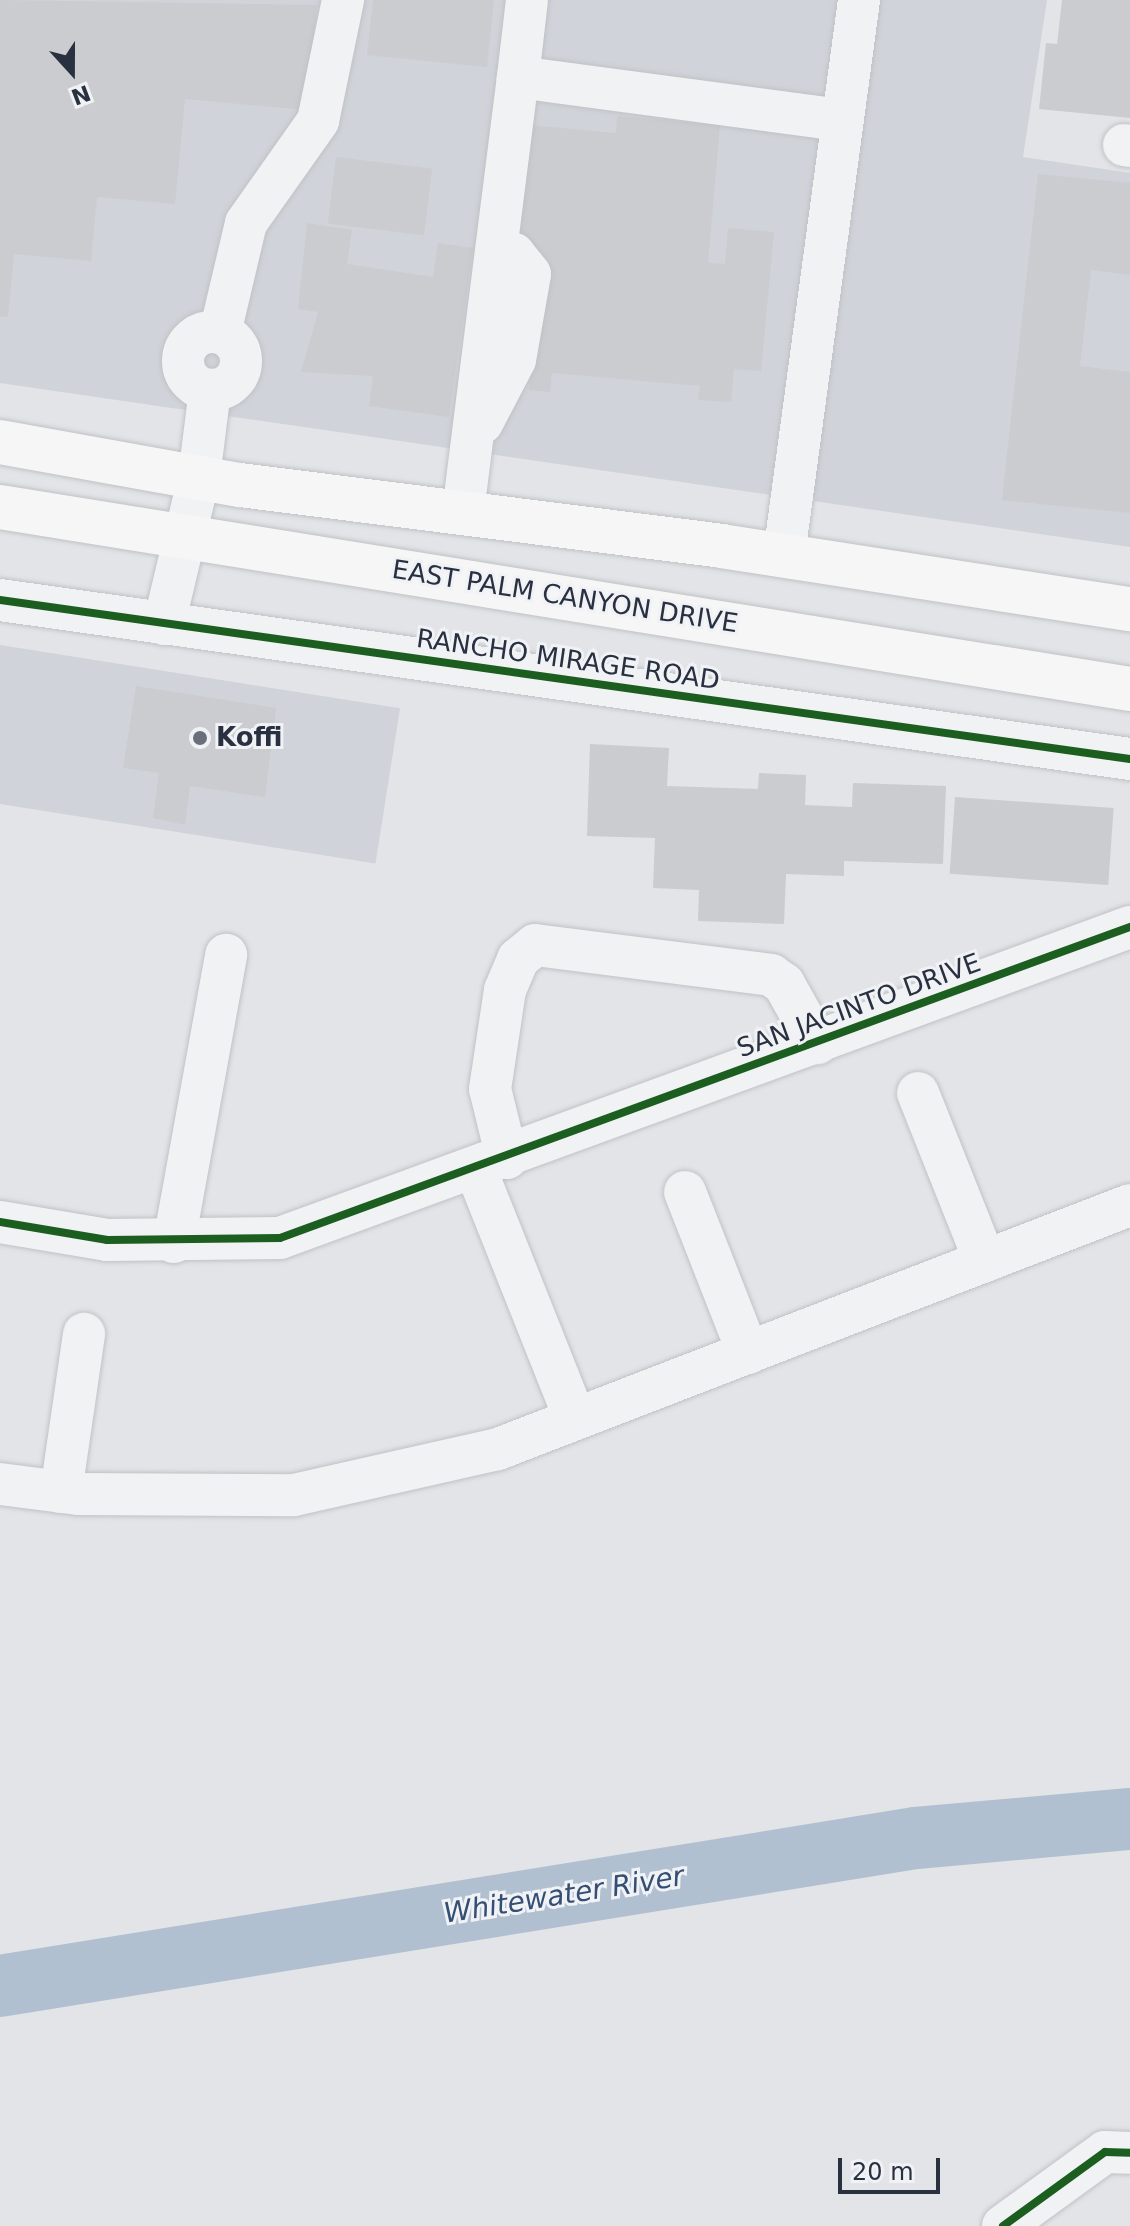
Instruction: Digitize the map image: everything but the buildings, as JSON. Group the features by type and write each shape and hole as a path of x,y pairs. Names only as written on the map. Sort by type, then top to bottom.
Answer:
{"main road":[{"path":"0,442 199,477 784,555 1130,609"},
{"name":"EAST PALM CANYON DRIVE","path":"0,507 1130,689"}],"street":[{"path":"164,624 179,534 199,477 210,390 187,377 183,358 199,335 220,333 246,223 318,121 343,0"},
{"path":"463,512 527,0"},
{"path":"784,555 859,0"},
{"path":"518,77 841,120"},
{"name":"RANCHO MIRAGE ROAD","path":"0,600 1130,759"},
{"name":"SAN JACINTO DRIVE","path":"0,1222 174,1242 280,1238 491,1164 1130,927"},
{"path":"575,1419 491,1164 490,1089 505,990 518,959 535,945 771,975 791,995 817,1043"},
{"path":"174,1242 226,955"},
{"path":"918,1093 985,1261"},
{"path":"685,1192 748,1353"},
{"path":"0,1484 61,1492 294,1495 498,1449 1130,1205"},
{"path":"61,1492 84,1334"},
{"path":"1003,2226 1105,2152 1130,2153"}],"shaded area":[{"path":"0,0 1047,0 1023,157 1130,173 1130,547 0,383"},
{"path":"0,645 400,708 375,863 0,804"}],"waterway":[{"name":"Whitewater River","path":"0,1986 916,1838 1130,1819"}],"cycle path":[{"path":"0,600 1130,759"},
{"path":"0,1222 107,1240 280,1238 1130,927"},
{"path":"1003,2226 1105,2152 1130,2153"}],"place":[{"name":"Koffi","path":"200,738"}]}
